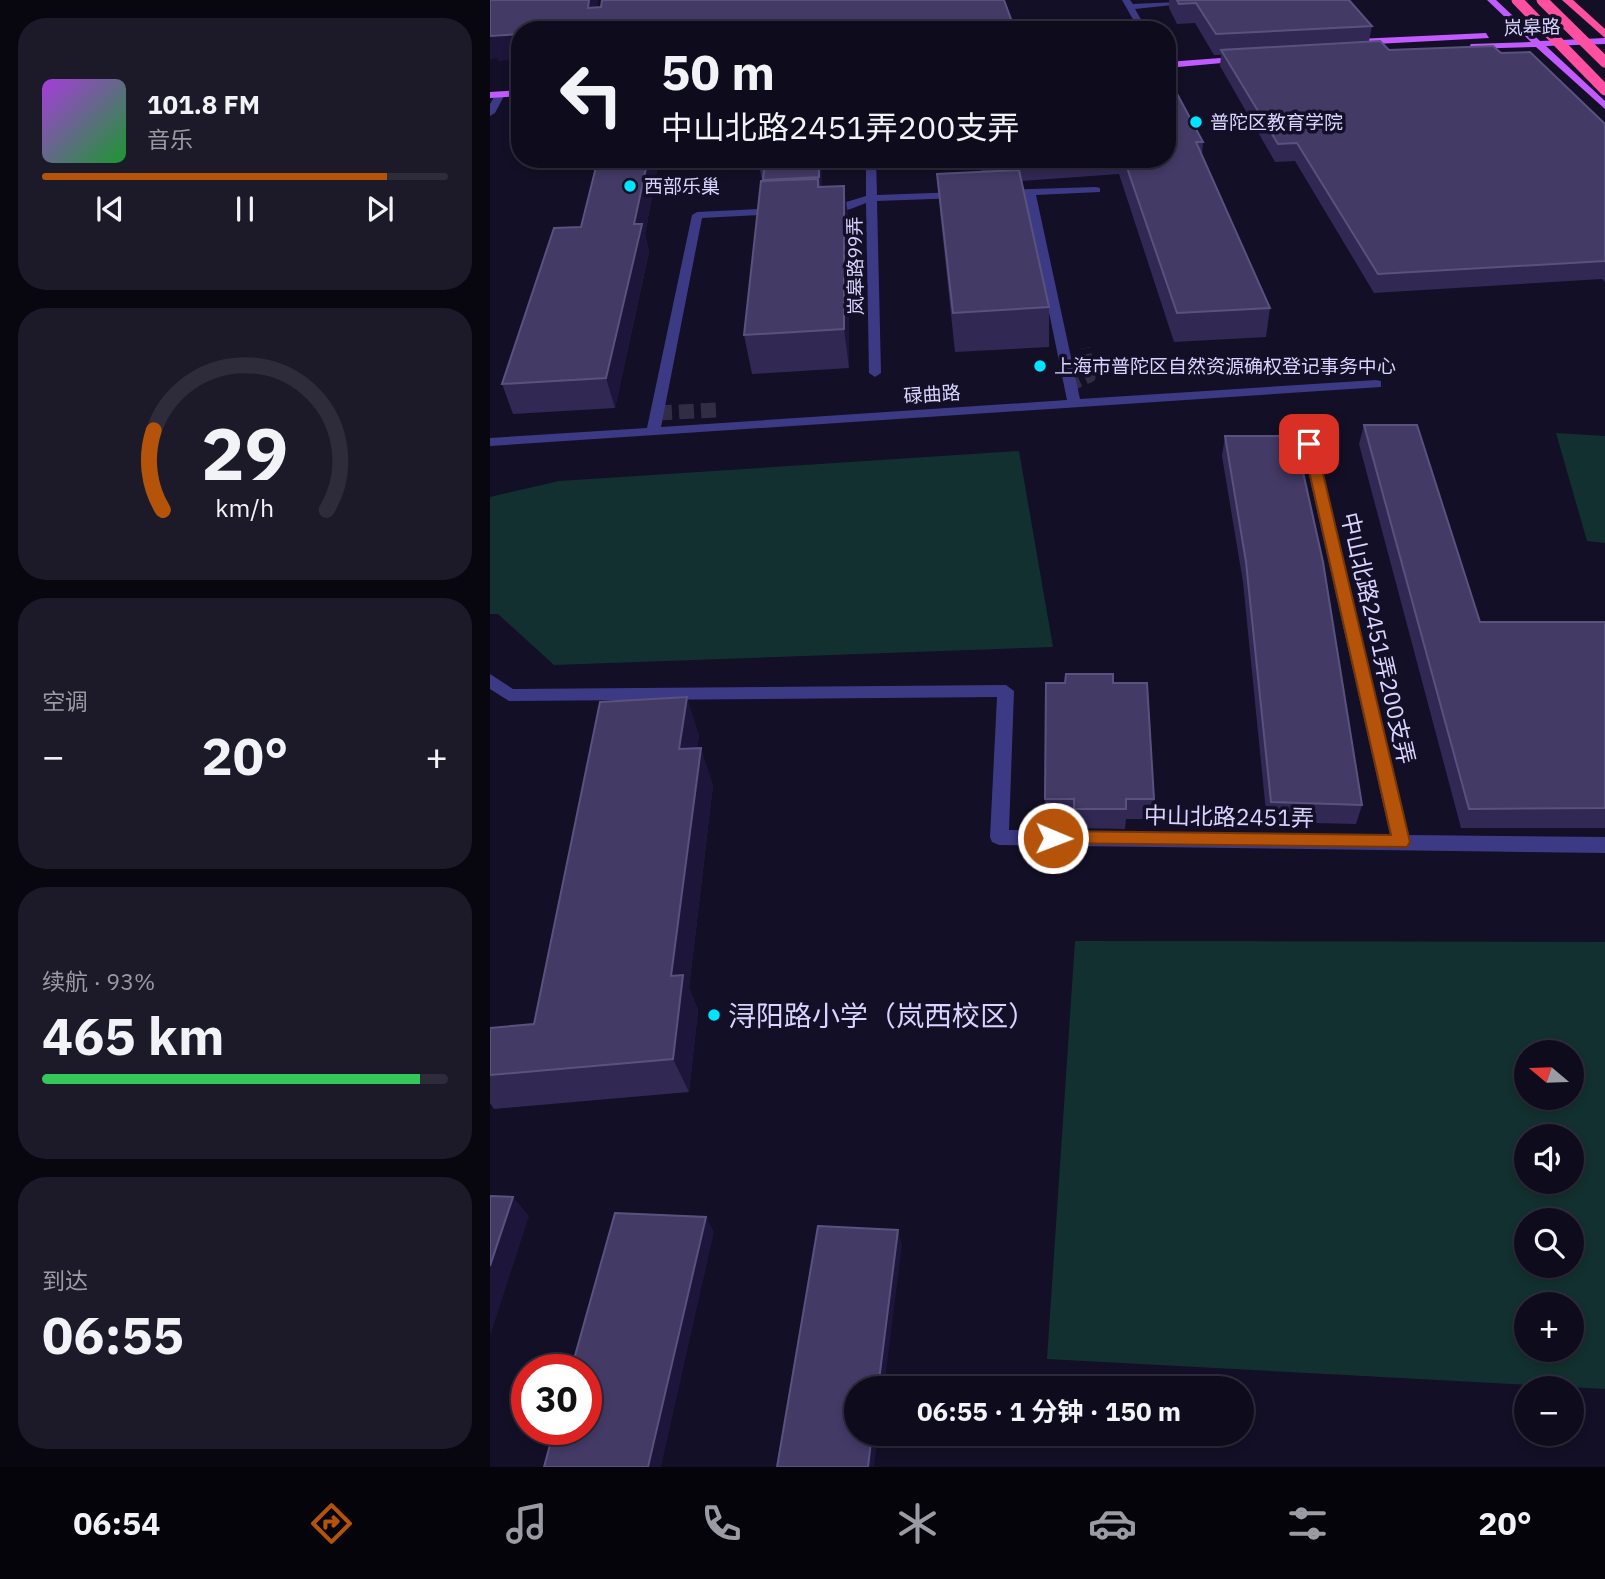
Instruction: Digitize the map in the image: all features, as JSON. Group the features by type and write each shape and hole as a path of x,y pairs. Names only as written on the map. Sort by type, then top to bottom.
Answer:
{"highway":[{"path":"1517,0 1605,90"},
{"path":"1542,0 1605,62"},
{"path":"1565,0 1603,37"}],"main road":[{"path":"1491,0 1605,106"},
{"name":"岚皋路","path":"1347,43 1526,34 1603,37"},
{"name":"岚皋路","path":"1355,52 1536,44 1603,37"},
{"path":"1176,53 1251,48"},
{"path":"1176,64 1258,57"}],"street":[{"path":"1138,21 1128,4 1215,0"},
{"path":"490,113 494,98"},
{"name":"岚皋路99弄","path":"871,168 875,373"},
{"path":"990,194 1096,190"},
{"path":"1030,192 1074,404"},
{"path":"813,210 839,209 872,198 977,194"},
{"path":"653,431 697,215 788,211"},
{"name":"碌曲路","path":"490,442 1376,384"},
{"name":"中山北路2451弄200支弄","path":"1309,444 1401,842"},
{"name":"中山北路2451弄","path":"490,680 509,695 1006,691 999,837 1605,845"}],"green space":[{"path":"1556,433 1605,436 1605,543 1587,541"},
{"path":"1019,451 1053,647 554,665 498,614 490,614 490,497 559,481"},
{"path":"1075,941 1605,942 1605,1389 1584,1388 1584,1376 1514,1376 1514,1384 1047,1359"}],"building":[{"path":"490,0 589,0 588,8 601,7 602,0 1004,0 1012,21 511,21 511,35 490,36"},
{"path":"1177,0 1349,0 1372,26 1216,34 1196,3 1179,4"},
{"path":"1380,41 1389,50 1493,46 1501,53 1530,52 1605,124 1605,261 1378,274 1297,143 1278,144 1221,50"},
{"path":"1176,92 1203,142 1196,142 1270,308 1177,313 1127,168 1176,168"},
{"path":"596,168 646,168 634,224 642,224 606,378 502,384 554,228 581,227"},
{"path":"764,168 819,168 819,177 763,180"},
{"path":"1019,170 1049,307 953,313 937,174"},
{"path":"818,179 818,187 844,186 844,329 744,335 761,181"},
{"path":"1364,425 1417,425 1480,622 1605,622 1605,808 1469,809"},
{"path":"1225,436 1295,436 1323,562 1362,805 1271,802 1246,562"},
{"path":"1066,674 1113,674 1113,683 1147,683 1154,799 1126,799 1126,809 1074,809 1074,799 1045,799 1046,683 1065,683"},
{"path":"687,697 679,749 701,748 671,976 683,975 673,1059 490,1075 490,1028 534,1024 600,702"},
{"path":"490,1196 513,1197 490,1266"},
{"path":"615,1213 706,1217 648,1467 544,1467 550,1445 602,1445 602,1354 575,1354"},
{"path":"818,1226 898,1230 880,1376 844,1376 844,1446 870,1446 868,1467 777,1467"}],"tunnel":[{"path":"1070,386 1090,377 1085,348"},
{"path":"657,413 716,410"}],"place":[{"name":"普陀区教育学院","path":"1196,122"},
{"name":"西部乐巢","path":"630,186"},
{"name":"上海市普陀区自然资源确权登记事务中心","path":"1040,366"},
{"name":"浔阳路小学（岚西校区）","path":"714,1015"}],"route":[{"path":"1053,838 1401,842 1309,444"}]}
